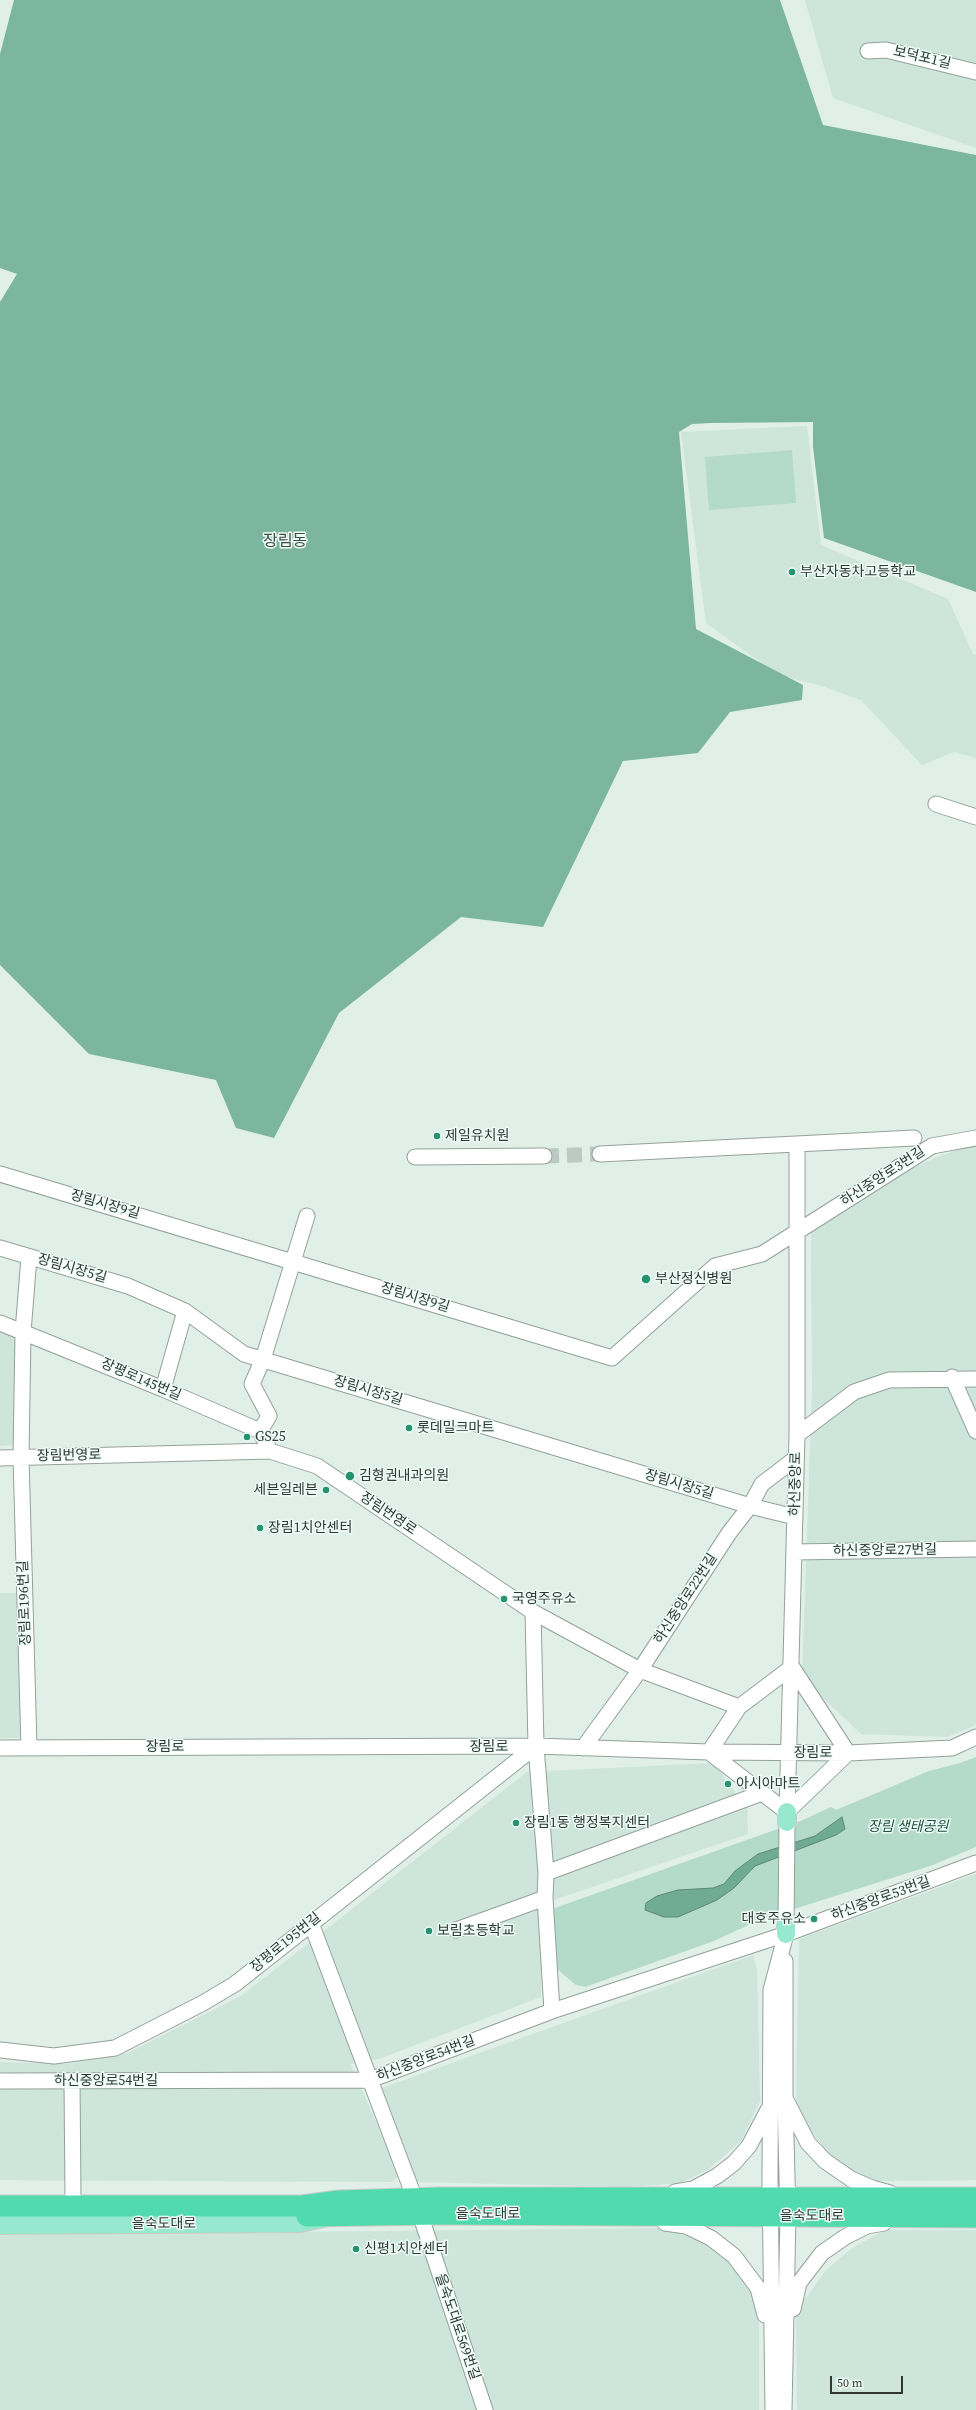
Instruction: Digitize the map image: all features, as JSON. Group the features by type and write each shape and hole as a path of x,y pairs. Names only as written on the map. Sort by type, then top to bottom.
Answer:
{"highway":[{"name":"을숙도대로","path":"417,2207 624,2215 779,2207 910,2207 976,2198"},
{"name":"을숙도대로","path":"338,2208 417,2207 641,2199 779,2207"},
{"path":"0,2206 302,2206 338,2208"},
{"name":"을숙도대로","path":"910,2207 976,2217"},
{"path":"0,2216 338,2208"}],"main road":[{"name":"을숙도대로","path":"0,2197 302,2198 338,2208"},
{"name":"을숙도대로","path":"0,2225 300,2223 338,2208"}],"street":[{"name":"보덕포1길","path":"868,51 886,50 976,72"},
{"path":"936,804 976,817"},
{"path":"600,1154 914,1138"},
{"name":"하신중앙로3번길","path":"796,1233 932,1146 976,1138"},
{"name":"하신중앙로","path":"786,1930 787,1817 790,1753 797,1435 796,1145"},
{"path":"415,1157 544,1156"},
{"name":"장림시장9길","path":"0,1174 612,1358 715,1266 762,1254 796,1233"},
{"path":"270,1451 260,1431 269,1416 252,1384 263,1359 307,1216"},
{"name":"장림시장5길","path":"0,1248 128,1286 185,1311 244,1354 750,1506 795,1517"},
{"name":"장림로196번길","path":"29,1257 23,1332 21,1457 29,1748"},
{"path":"163,1389 185,1311"},
{"name":"장평로145번길","path":"0,1323 163,1389 260,1431"},
{"path":"952,1377 976,1431"},
{"path":"797,1435 854,1392 889,1380 952,1377 976,1378"},
{"name":"장림번영로","path":"0,1458 270,1451 317,1466 533,1612 640,1670 739,1707"},
{"name":"하신중앙로22번길","path":"583,1748 640,1670 729,1533 750,1506 762,1484 796,1458"},
{"name":"하신중앙로27번길","path":"794,1552 976,1549"},
{"path":"533,1612 536,1746 546,1873 545,1898 552,2012"},
{"path":"792,1667 848,1753 787,1817 762,1793 709,1752 739,1707 792,1667"},
{"name":"장림로","path":"0,1748 536,1746 709,1752 848,1753 952,1748 976,1737"},
{"name":"장평로195번길","path":"0,2050 54,2056 115,2048 235,1984 536,1746"},
{"path":"546,1873 762,1793"},
{"name":"하신중앙로53번길","path":"786,1930 976,1863"},
{"path":"456,1930 545,1898"},
{"name":"을숙도대로569번길","path":"311,1923 417,2207 485,2410"},
{"path":"784,2410 779,2330 779,2207 785,2099 786,1930"},
{"path":"779,2207 770,2105 771,1990 786,1930"},
{"name":"하신중앙로54번길","path":"0,2081 370,2080 552,2012 786,1930"},
{"path":"72,2081 73,2197"},
{"path":"785,2099 808,2143 826,2161 851,2179 910,2207"},
{"path":"641,2199 693,2189 718,2176 734,2163 749,2146 770,2105"},
{"path":"773,2410 779,2330 799,2283 822,2253 845,2237 910,2207"},
{"path":"624,2215 686,2226 711,2238 734,2256 758,2288 763,2303 766,2322 779,2330"}],"shaded area":[{"path":"14,0 780,0 823,125 976,155 976,592 824,538 813,447 813,422 692,424 679,432 696,629 803,685 802,700 730,712 698,753 623,761 543,927 461,917 339,1013 274,1138 236,1128 216,1080 89,1054 0,965 0,302 17,274 0,268 0,54"},
{"path":"805,0 976,0 976,148 833,98"},
{"name":"부산자동차고등학교","path":"807,426 821,545 948,599 973,654 976,655 976,758 954,752 922,765 861,700 822,686 778,675 706,623 681,432"},
{"path":"976,1143 976,1725 947,1737 861,1734 802,1678 812,1390 811,1230 886,1180 940,1156"},
{"path":"0,1332 19,1340 13,1445 0,1446"},
{"path":"0,1593 20,1593 24,1734 20,1738 0,1738"},
{"path":"714,1763 736,1794 747,1802 748,1834 542,1904 541,1997 379,2059 350,2064 400,2175 392,2182 0,2180 0,2062 68,2064 128,2053 241,1996 527,1772"},
{"path":"842,1817 845,1829 836,1835 755,1866 734,1888 717,1900 678,1917 664,1917 645,1910 646,1903 657,1896 678,1890 713,1888 724,1884 735,1871 758,1854 815,1836"},
{"path":"976,1874 976,2180 878,2181 850,2170 830,2155 803,2121 796,2101 799,1939"},
{"path":"753,1955 757,1969 760,2101 741,2141 709,2169 680,2183 629,2187 417,2182 382,2088"},
{"path":"665,2228 707,2244 735,2263 750,2284 759,2307 759,2410 0,2410 0,2235"},
{"path":"885,2230 976,2230 976,2410 797,2410 796,2308 809,2294 825,2271 852,2248"}],"green space":[{"path":"792,450 796,503 709,510 705,457"},
{"name":"장림 생태공원","path":"976,1757 976,1847 930,1866 759,1920 714,1941 585,1987 576,1985 551,1964 552,1909 803,1820 831,1807 836,1810 929,1771"}],"tunnel":[{"path":"544,1156 600,1154"}],"place":[{"name":"부산자동차고등학교","path":"792,572"},
{"name":"제일유치원","path":"437,1136"},
{"name":"부산정신병원","path":"646,1279"},
{"name":"롯데밀크마트","path":"409,1428"},
{"name":"GS25","path":"247,1437"},
{"name":"김형권내과의원","path":"350,1476"},
{"name":"세븐일레븐","path":"326,1490"},
{"name":"장림1치안센터","path":"260,1528"},
{"name":"국영주유소","path":"504,1599"},
{"name":"아시아마트","path":"728,1784"},
{"name":"장림1동 행정복지센터","path":"516,1823"},
{"name":"대호주유소","path":"814,1919"},
{"name":"보림초등학교","path":"429,1931"},
{"name":"신평1치안센터","path":"356,2249"}],"district":[{"name":"장림동","path":"285,542"}]}
